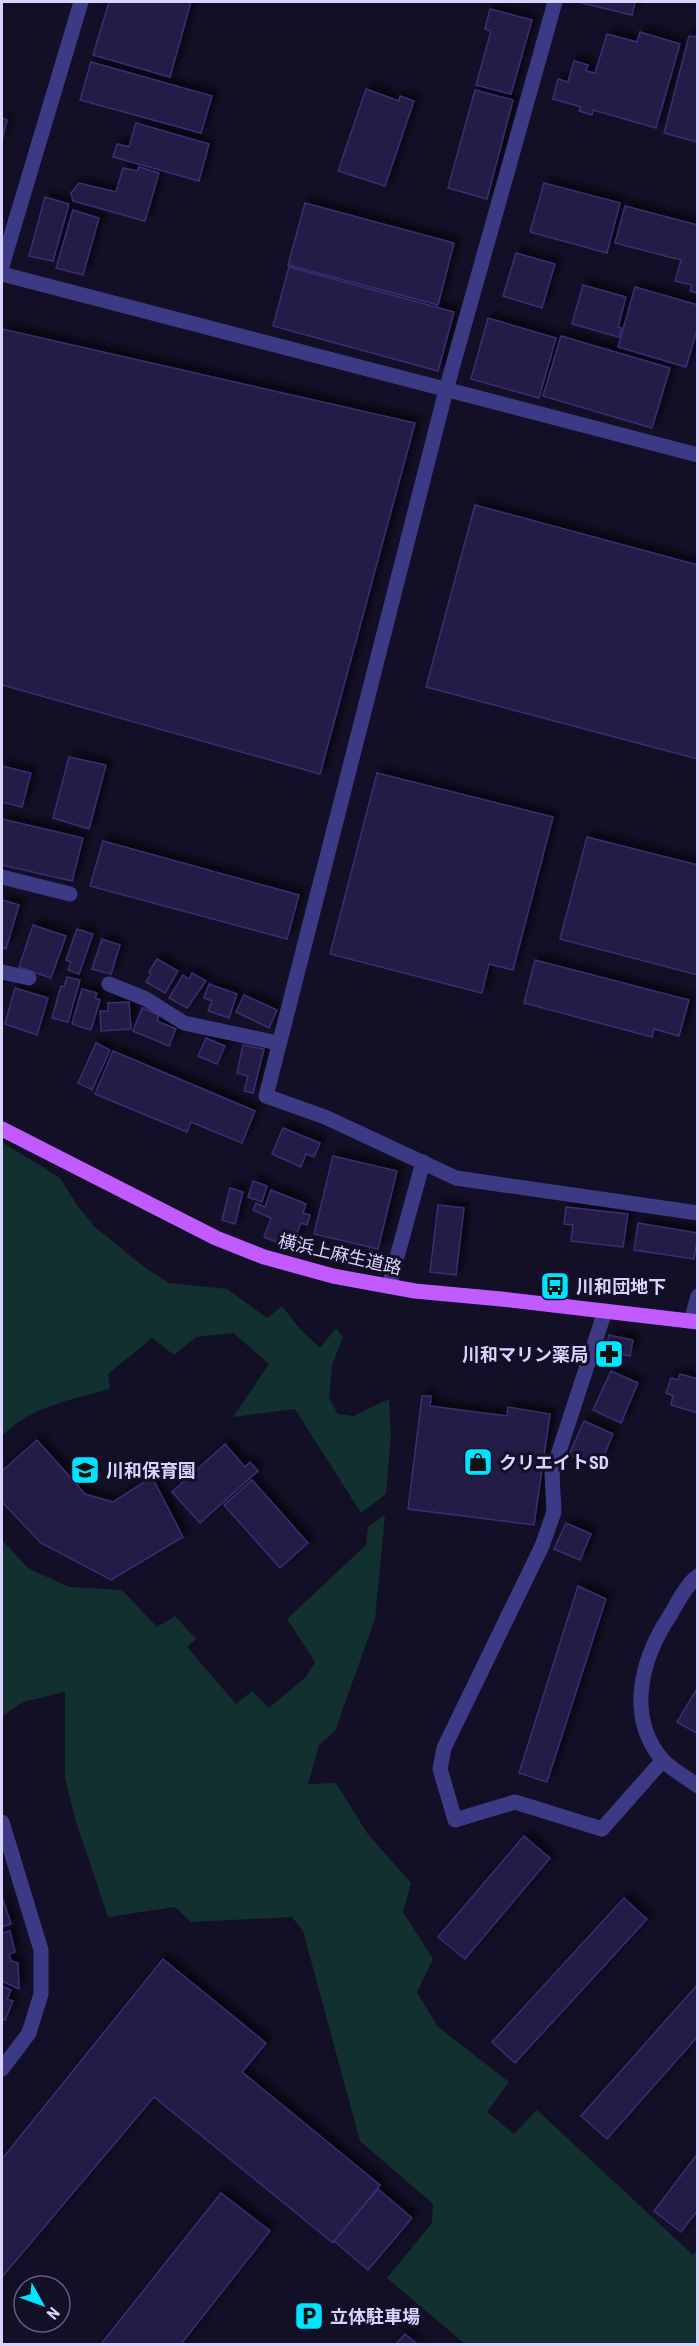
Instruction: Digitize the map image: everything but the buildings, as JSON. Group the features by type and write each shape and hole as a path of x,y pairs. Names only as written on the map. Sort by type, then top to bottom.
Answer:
{"main road":[{"name":"横浜上麻生道路","path":"2,1129 216,1238 264,1257 333,1276 415,1291 694,1322"}],"street":[{"path":"2,266 81,2"},
{"path":"555,2 446,390 266,1096 326,1118 456,1178 698,1213"},
{"path":"2,274 698,456"},
{"path":"2,877 70,894"},
{"path":"2,972 29,978"},
{"path":"109,984 146,999 184,1023 278,1043"},
{"path":"389,1286 423,1162"},
{"path":"694,1322 698,1296"},
{"path":"605,1311 552,1473 554,1512 542,1546 444,1748 440,1770 455,1820 515,1802 602,1829 663,1760"},
{"path":"698,1576 659,1631 644,1670 639,1701 647,1731 663,1760 698,1785"},
{"path":"2,1822 5,1842 41,1950 42,1994 29,2034 2,2069"}],"green space":[{"path":"2,1142 60,1178 79,1208 95,1227 144,1267 169,1283 227,1289 267,1318 282,1306 300,1329 320,1348 336,1328 343,1337 332,1365 329,1398 338,1414 353,1416 389,1399 391,1435 386,1494 361,1513 295,1409 233,1417 269,1364 233,1333 196,1337 174,1355 152,1338 108,1374 110,1389 39,1411 13,1426 2,1436"},
{"path":"385,1515 375,1619 335,1731 319,1745 308,1784 336,1783 367,1833 411,1883 403,1912 433,1959 417,1992 437,2026 509,2082 487,2112 514,2134 537,2110 693,2255 697,2251 697,2344 465,2344 387,2278 432,2223 433,2204 360,2141 303,1931 292,1917 191,1922 175,1907 108,1917 76,1822 65,1778 65,1692 23,1702 2,1716 2,1540 29,1569 70,1587 122,1590 157,1627 175,1616 196,1639 187,1647 236,1704 252,1691 269,1708 306,1677 315,1662 287,1619 366,1545 368,1527"}],"place":[{"name":"川和団地下","path":"555,1286"},
{"name":"川和マリン薬局","path":"609,1354"},
{"name":"クリエイトSD","path":"478,1462"},
{"name":"川和保育園","path":"85,1470"},
{"name":"立体駐車場","path":"309,2316"}]}
